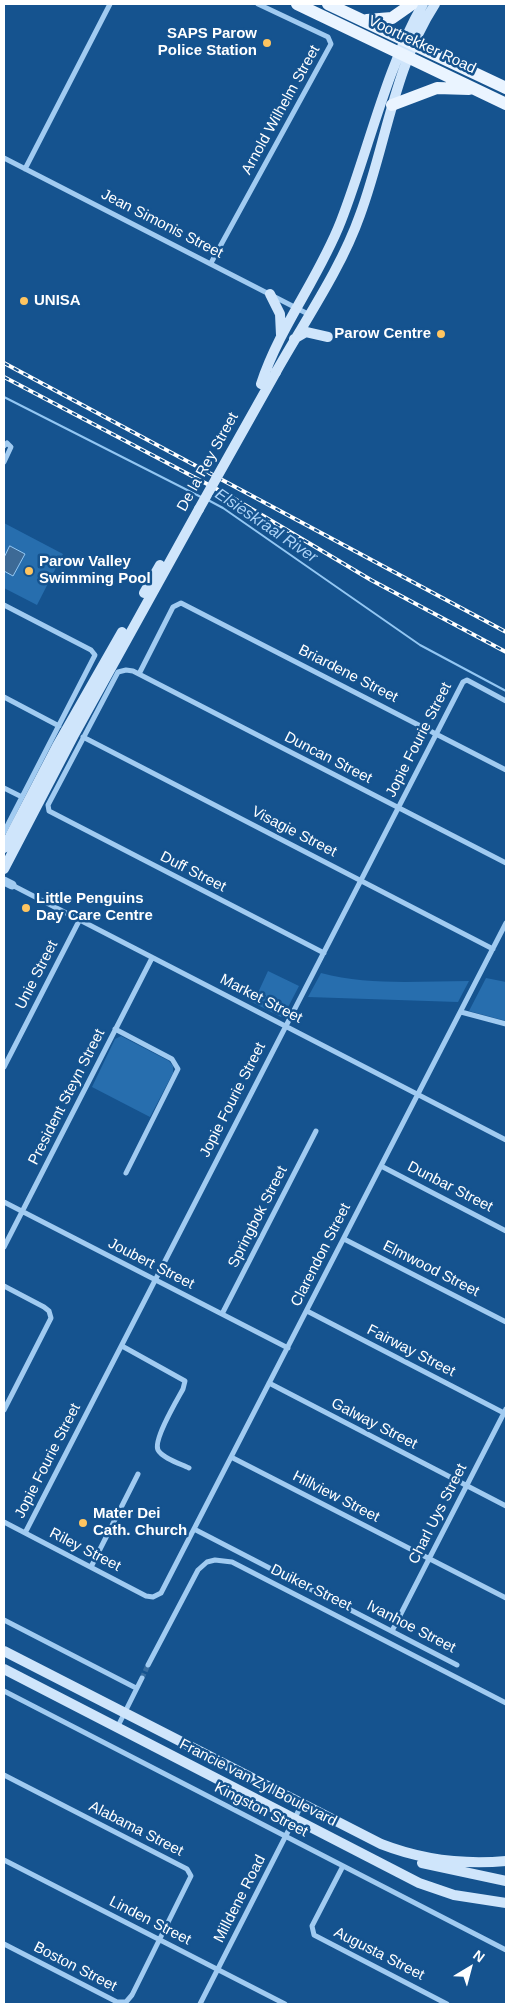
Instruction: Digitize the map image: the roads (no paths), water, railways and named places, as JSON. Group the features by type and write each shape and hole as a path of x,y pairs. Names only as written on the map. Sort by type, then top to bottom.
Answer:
{"main road":[{"name":"Voortrekker Road","path":"297,4 506,88"},
{"name":"Voortrekker Road","path":"328,4 362,20 406,48 506,104"},
{"path":"362,20 388,19 399,14 412,4"},
{"path":"406,48 423,4"},
{"path":"406,48 435,4"},
{"name":"De la Rey Street","path":"4,848 56,746 276,372 352,235 368,191 406,48"},
{"name":"De la Rey Street","path":"4,869 261,384 281,336 320,266 341,222 406,48"},
{"path":"392,105 440,88 461,88 482,92"},
{"path":"320,266 332,252 341,236 358,196 368,191"},
{"path":"270,294 280,314 281,336"},
{"path":"294,339 306,332 328,337"},
{"name":"Francie van Zyl Boulevard","path":"4,1651 356,1832 397,1850 428,1859 463,1863 506,1860"},
{"name":"Francie van Zyl Boulevard","path":"4,1669 428,1887 470,1899 506,1903"},
{"path":"356,1832 380,1847 402,1857 436,1867 506,1881"}],"street":[{"path":"25,169 110,4"},
{"name":"Arnold Wilhelm Street","path":"211,263 331,44 328,37 258,4"},
{"name":"Jean Simonis Street","path":"4,158 308,314"},
{"path":"4,446 7,443 11,447 4,462"},
{"name":"Briardene Street","path":"138,674 173,607 178,603 506,770"},
{"path":"4,605 95,653 4,832"},
{"path":"83,737 116,674 126,670 138,674"},
{"name":"Duncan Street","path":"138,674 506,863"},
{"name":"Jopie Fourie Street","path":"25,1533 465,680 506,701"},
{"path":"4,697 59,726"},
{"name":"Duff Street","path":"83,737 48,805 50,812 324,953"},
{"name":"Visagie Street","path":"83,737 493,949"},
{"path":"4,788 22,798"},
{"name":"Market Street","path":"8,883 506,1140"},
{"name":"Unie Street","path":"4,1067 79,921"},
{"name":"Clarendon Street","path":"156,1596 163,1591 506,923"},
{"name":"President Steyn Street","path":"4,1247 152,958"},
{"path":"461,1012 506,1024"},
{"path":"115,1029 172,1059 178,1069 126,1173"},
{"name":"Springbok Street","path":"222,1314 316,1131"},
{"name":"Dunbar Street","path":"381,1166 506,1231"},
{"name":"Joubert Street","path":"4,1202 288,1348"},
{"name":"Elmwood Street","path":"344,1239 506,1322"},
{"path":"4,1286 44,1307 49,1311 50,1318 4,1410"},
{"name":"Fairway Street","path":"307,1311 505,1411"},
{"path":"122,1346 185,1381 183,1389 159,1435 158,1447 162,1454 189,1468"},
{"name":"Galway Street","path":"269,1384 506,1506"},
{"name":"Charl Uys Street","path":"392,1631 505,1411"},
{"name":"Hillview Street","path":"232,1457 506,1598"},
{"path":"90,1567 138,1474"},
{"name":"Riley Street","path":"4,1522 146,1596 156,1596"},
{"name":"Ivanhoe Street","path":"194,1529 457,1665"},
{"name":"Duiker Street","path":"148,1664 198,1570 211,1561 223,1560 296,1593 506,1702"},
{"path":"4,1620 136,1688"},
{"path":"117,1728 142,1678"},
{"name":"Kingston Street","path":"4,1691 506,1950"},
{"name":"Alabama Street","path":"4,1775 190,1872 191,1880 160,1939"},
{"name":"Milldene Road","path":"200,2004 302,1804"},
{"name":"Linden Street","path":"4,1860 285,2004"},
{"name":"Augusta Street","path":"343,1866 312,1926 313,1933 447,2004"},
{"name":"Boston Street","path":"4,1944 122,2003 130,1998 160,1939"}],"waterway":[{"name":"Elsieskraal River","path":"4,397 201,497"},
{"name":"Elsieskraal River","path":"208,500 223,508 420,645 506,691"}],"tunnel":[{"path":"142,1678 148,1665"}],"railway":[{"path":"4,363 506,632"},
{"path":"4,377 228,495 371,580 506,652"}],"place":[{"name":"SAPS Parow Police Station","path":"267,43"},
{"name":"UNISA","path":"24,301"},
{"name":"Parow Centre","path":"441,334"},
{"name":"Parow Valley Swimming Pool","path":"29,571"},
{"name":"Little Penguins Day Care Centre","path":"26,908"},
{"name":"Mater Dei Cath. Church","path":"83,1523"}]}
